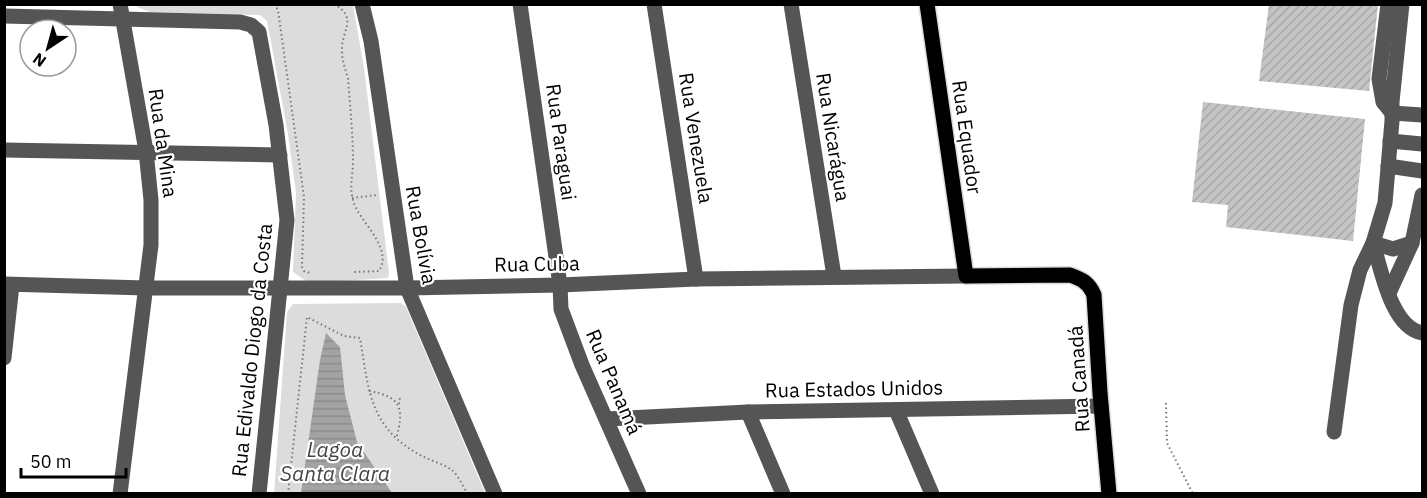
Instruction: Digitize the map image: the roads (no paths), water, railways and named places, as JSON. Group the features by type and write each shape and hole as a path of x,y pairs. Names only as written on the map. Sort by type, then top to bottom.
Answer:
{"main road":[{"name":"Rua Equador","path":"927,4 966,276"},
{"name":"Rua Cuba","path":"966,276 1070,275"},
{"name":"Rua Canadá","path":"1070,275 1090,286 1094,295 1109,494"}],"street":[{"name":"Rua Bolívia","path":"362,4 370,41 407,288 495,494"},
{"name":"Rua Paraguai","path":"520,4 560,285"},
{"name":"Rua Venezuela","path":"654,4 696,279"},
{"name":"Rua Nicarágua","path":"790,4 834,276"},
{"path":"1388,4 1379,79 1383,102 1392,113 1422,115"},
{"path":"1334,432 1351,305 1360,270 1373,243 1385,203 1402,4"},
{"path":"4,16 121,12"},
{"name":"Rua Edivaldo Diogo da Costa","path":"121,12 240,22 251,25 259,32 280,155 287,220 259,494"},
{"name":"Rua da Mina","path":"120,494 151,245 151,200 146,151 121,12"},
{"path":"1390,141 1422,144"},
{"path":"4,150 280,155"},
{"path":"1388,166 1422,171"},
{"path":"1389,293 1412,243 1422,195"},
{"path":"1373,243 1393,249 1412,243"},
{"path":"1373,243 1396,312 1407,324 1422,333"},
{"name":"Rua Cuba","path":"8,285 146,288 407,288 834,276 966,276"},
{"path":"4,358 8,285"},
{"name":"Rua Panamá","path":"560,285 561,309 582,364 639,494"},
{"name":"Rua Estados Unidos","path":"606,419 748,412 1101,406"},
{"path":"896,410 932,494"},
{"path":"748,412 783,494"}],"water":[{"name":"Lagoa Santa Clara","path":"326,333 340,347 345,395 357,442 392,493 301,493"}]}
